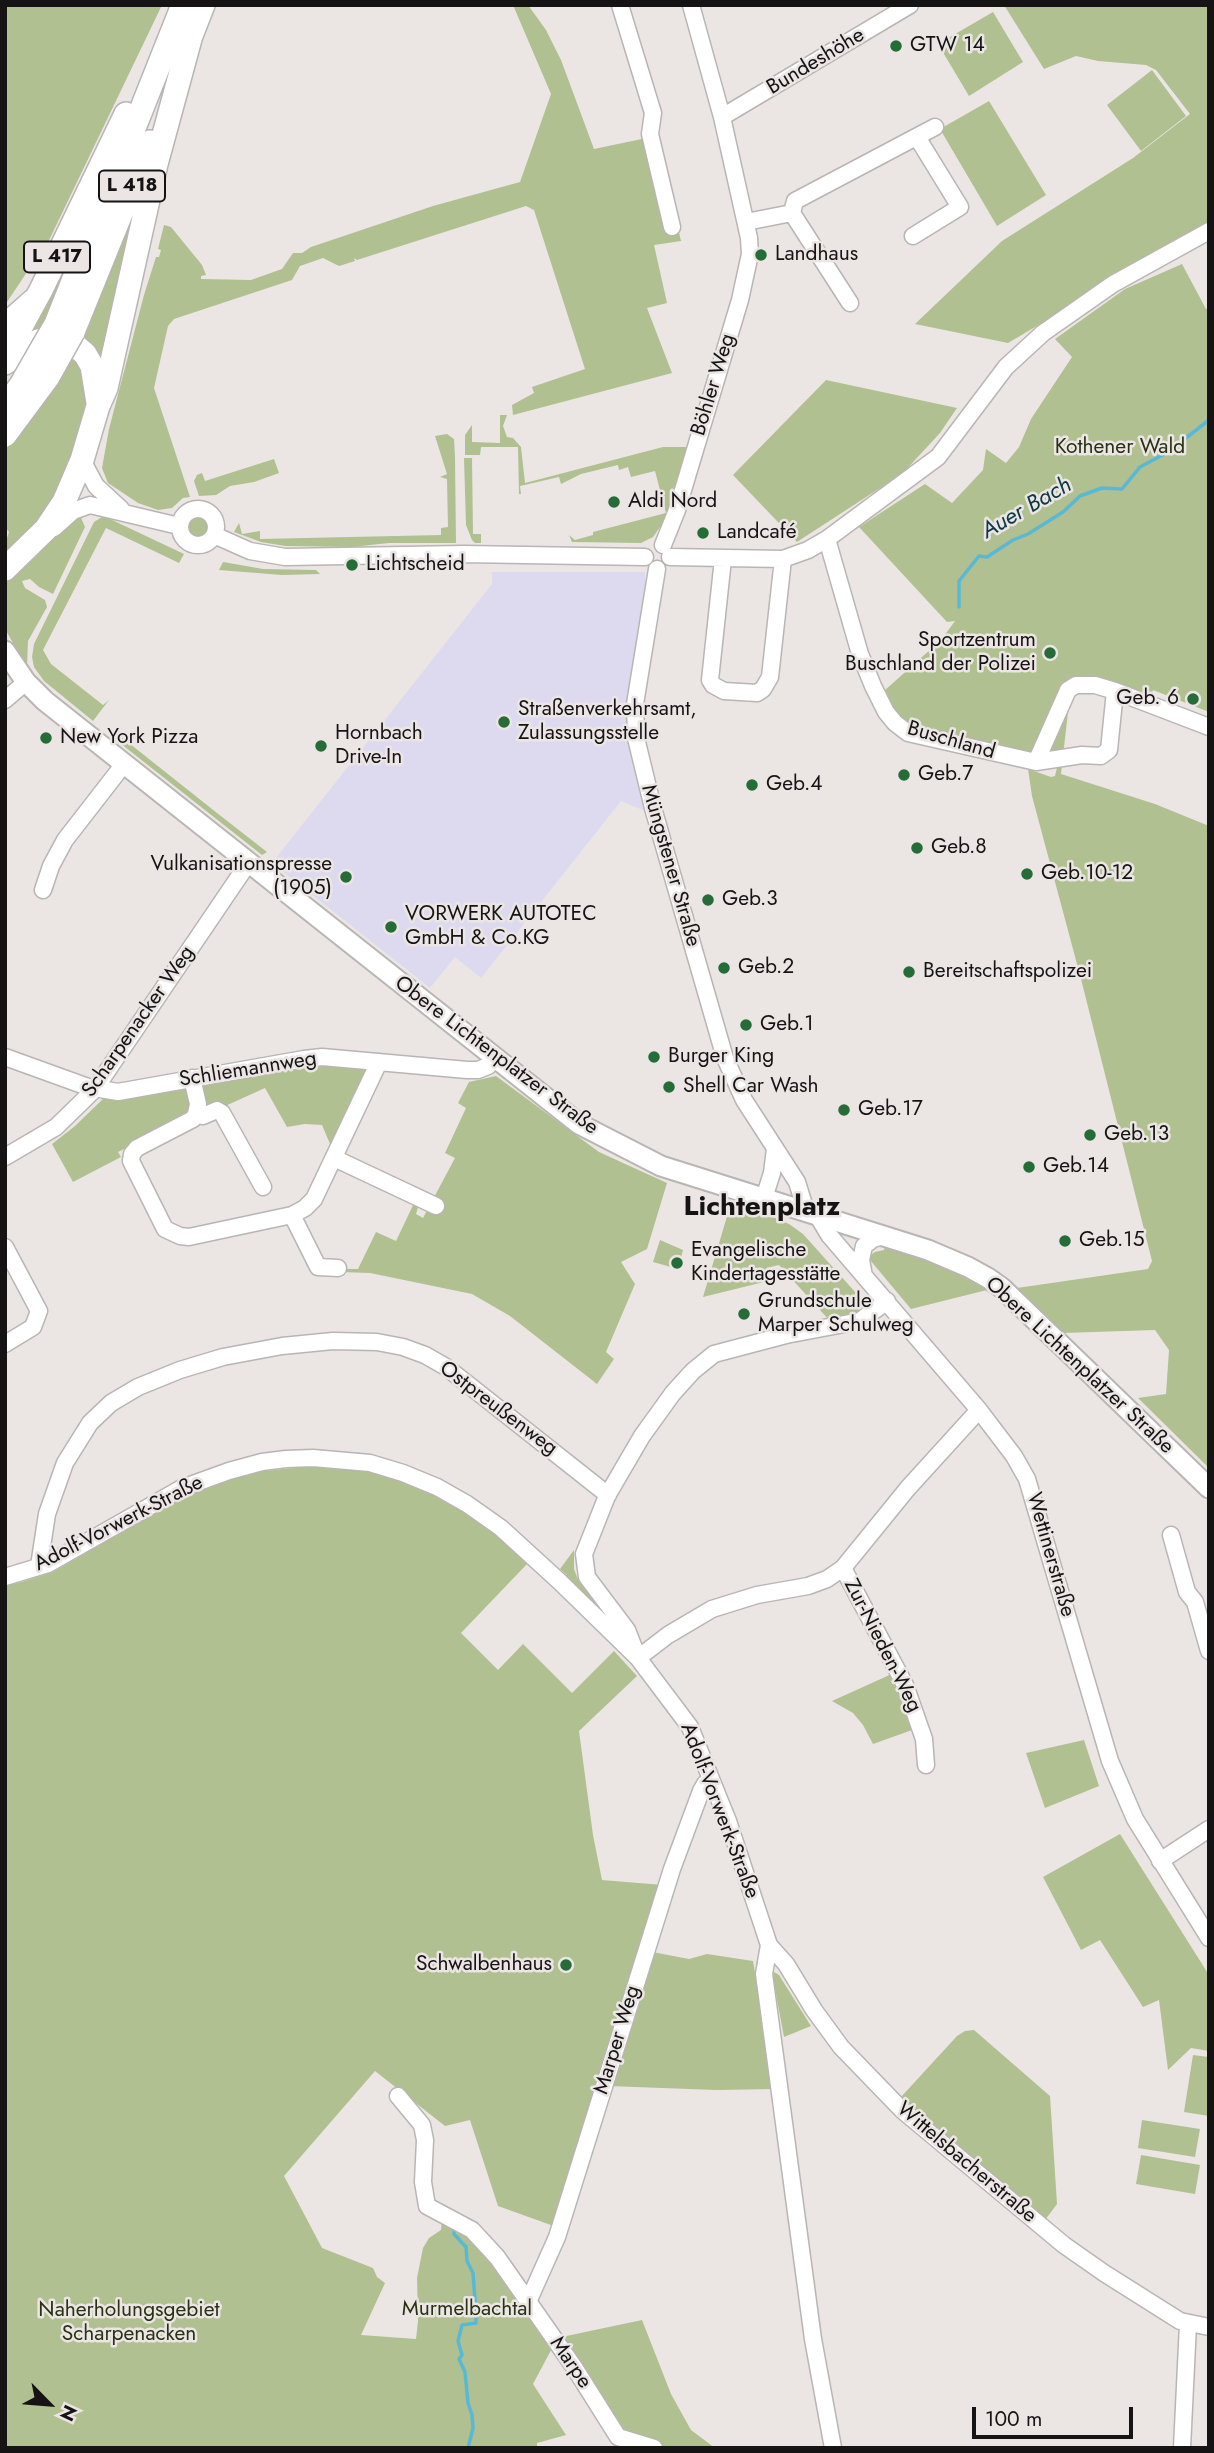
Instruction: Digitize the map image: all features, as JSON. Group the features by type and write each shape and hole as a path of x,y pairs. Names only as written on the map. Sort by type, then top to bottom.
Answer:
{"highway":[{"name":"L 418","path":"5,435 48,377 183,5"},
{"name":"L 418","path":"5,407 64,328 203,5"},
{"path":"9,566 40,537 64,502 82,460 106,388 156,164 190,39"},
{"name":"L 417","path":"5,356 41,290 128,110 154,79"},
{"path":"5,363 38,341 59,338 71,342 85,354 92,366 98,406"}],"main road":[{"name":"Obere Lichtenplatzer Straße","path":"5,651 26,682 45,701 579,1125 628,1152 661,1166 928,1250 968,1267 1000,1287 1209,1488"}],"street":[{"path":"620,5 653,113 650,134 672,227"},
{"name":"Böhler Weg","path":"666,551 740,300 750,254 746,222 722,117 691,5"},
{"name":"Bundeshöhe","path":"722,117 910,5"},
{"path":"850,303 792,213 795,201 935,127"},
{"path":"913,236 960,207 917,137"},
{"path":"746,222 792,213"},
{"path":"645,557 652,545 666,551 723,559 783,559 808,550 928,467 1006,367 1043,333 1113,284 1209,231"},
{"path":"5,321 41,290"},
{"path":"82,460 96,486 125,512"},
{"path":"40,537 73,512 95,505 145,520 179,526"},
{"path":"199,508 211,514 216,521 214,535 202,545 194,545 184,539 179,526 183,516 187,511 199,508"},
{"path":"214,535 250,551 285,556 486,554 645,557"},
{"name":"Buschland","path":"827,539 860,654 880,701 895,723 908,733 1036,762 1082,755 1101,756 1109,750 1115,691"},
{"path":"645,557 648,565 657,569 666,566 666,551"},
{"path":"723,559 710,680 724,691 757,693 763,689 770,677 783,559"},
{"name":"Müngstener Straße","path":"657,569 635,704 636,738 653,808 725,1058 744,1100 797,1182 811,1213"},
{"path":"5,700 26,682"},
{"path":"1036,762 1068,690 1076,685 1094,685 1115,691 1209,727"},
{"path":"43,890 51,866 65,840 124,764"},
{"name":"Scharpenacker Weg","path":"5,1157 56,1127 96,1089 250,862"},
{"name":"Schliemannweg","path":"5,1057 96,1089 118,1092 322,1057 478,1070 488,1066 493,1059"},
{"path":"192,1078 198,1104 193,1119 137,1148 131,1161 165,1229 180,1236 196,1237 292,1215 305,1208 314,1199 379,1062"},
{"path":"196,1114 203,1116 217,1110 222,1113 263,1186"},
{"path":"764,1198 772,1173 775,1149"},
{"path":"334,1158 427,1207"},
{"name":"Wettinerstraße","path":"811,1213 979,1410 1014,1456 1027,1479 1110,1761 1135,1819 1209,1938"},
{"path":"292,1215 318,1267 338,1268"},
{"path":"864,1276 861,1260 864,1246 883,1236"},
{"path":"5,1247 37,1304 38,1311 33,1327 5,1345"},
{"path":"638,1658 627,1630 587,1577 584,1554 608,1494 642,1436 675,1390 714,1354 786,1335 860,1321 887,1301"},
{"name":"Ostpreußenweg","path":"39,1566 47,1514 65,1463 90,1423 111,1403 138,1387 180,1370 223,1357 282,1346 333,1341 377,1342 425,1355 446,1367 608,1494"},
{"name":"Zur-Nieden-Weg","path":"638,1658 668,1635 712,1609 757,1595 808,1586 827,1579 843,1568 908,1488 979,1410"},
{"name":"Adolf-Vorwerk-Straße","path":"5,1577 48,1564 182,1488 229,1471 262,1461 286,1459 313,1458 370,1463 437,1487 490,1520 559,1581 638,1658 690,1727 728,1821 769,1945 764,1974 805,2287 833,2448"},
{"path":"1171,1535 1187,1592 1195,1602 1209,1651"},
{"name":"Zur-Nieden-Weg","path":"843,1568 905,1685 920,1725 926,1765"},
{"name":"Marper Weg","path":"528,2302 557,2237 672,1869 701,1791 711,1780"},
{"path":"1160,1860 1209,1829"},
{"name":"Wittelsbacherstraße","path":"769,1945 786,1964 841,2047 902,2110 1064,2245 1104,2273 1188,2324 1209,2327"},
{"name":"Marpe","path":"398,2096 422,2125 425,2150 423,2182 427,2206 472,2230 485,2242 574,2367 618,2437 654,2448"},
{"path":"1182,2448 1188,2324"}],"shaded area":[{"name":"VORWERK AUTOTEC GmbH & Co.KG","path":"492,572 645,572 627,698 626,726 645,811 621,801 481,978 455,957 430,988 272,863 492,584"}],"green space":[{"path":"5,5 162,5 41,257 29,269 5,305"},
{"path":"513,5 528,5 546,30 561,60 594,149 656,136 681,241 654,245 667,303 647,308 672,373 513,415 512,405 534,393 532,387 585,369 534,210 526,206 357,260 354,258 355,261 339,266 323,258 300,266 292,280 174,319 168,326 154,388 190,497 183,498 172,508 158,510 138,503 108,483 102,468 109,429 144,295 156,257 159,257 161,250 158,249 164,225 171,227 202,265 206,275 201,276 201,279 251,280 282,269 293,253 302,253 311,247 433,206 520,182 551,94"},
{"path":"1004,5 1209,5 1209,222 1200,230 1008,343 915,324 1002,241 1133,158 1190,114 1156,70 1146,65 1098,61 1076,56 1044,69"},
{"path":"993,12 1023,62 969,96 938,44"},
{"path":"1152,70 1186,116 1141,151 1107,105"},
{"path":"989,101 1046,195 997,226 940,129"},
{"path":"156,142 105,366 81,337"},
{"path":"111,160 40,334 22,343"},
{"name":"Kothener Wald","path":"1182,264 1206,309 1209,308 1209,712 1153,690 1150,698 1078,682 1037,751 1022,751 914,727 894,710 884,691 941,640 955,621 947,622 859,527 925,484 952,503 983,470 986,449 1006,463 1019,447 1031,419 1072,357 1055,339 1125,289"},
{"path":"73,353 90,392 71,460 67,462 57,501 5,558 5,544 9,532 5,527 5,450 47,398"},
{"path":"826,380 957,408 940,433 903,473 797,542 733,475"},
{"path":"500,415 507,415 503,426 507,437 513,438 521,447 525,483 663,447 689,447 664,528 660,527 653,537 641,543 572,542 569,535 575,540 593,535 593,532 666,513 655,471 631,477 628,467 619,470 618,465 581,474 561,484 559,477 520,486 519,494 518,447 481,447 480,455 465,455 465,435 472,425 472,442 500,443"},
{"path":"447,434 454,439 456,543 389,543 352,547 285,546 261,542 234,532 239,523 242,534 260,531 260,539 441,535 441,528 448,527 447,479 440,477 447,474 435,436"},
{"path":"464,458 472,458 473,534 481,534 481,543 472,540 466,525"},
{"path":"274,459 279,473 254,482 230,486 216,495 199,496 194,481 197,475 202,473 205,481"},
{"path":"79,513 85,527 53,594 30,579 22,581 25,588 45,600 47,607 28,641 27,667 5,629 5,578"},
{"path":"102,517 184,554 179,563 106,528 43,650 51,664 103,705 109,700 93,721 44,681 34,667 32,657 34,644 94,522"},
{"path":"198,517 205,520 208,527 205,534 198,537 191,534 188,527 191,520"},
{"path":"223,562 263,569 316,570 320,574 282,575 219,570"},
{"path":"1070,694 1061,774 1155,804 1209,826 1209,1468 1138,1398 1166,1394 1169,1350 1155,1330 1063,1333 1017,1288 1148,1269 1152,1261 1032,796 1028,769 1055,776 1060,755 1055,751 1045,751"},
{"path":"110,728 267,852 262,855 111,736"},
{"path":"300,1063 367,1067 370,1072 333,1151 322,1125 287,1127 265,1088 223,1107 203,1112 198,1083"},
{"path":"496,1076 599,1152 667,1183 647,1249 621,1262 635,1284 606,1352 614,1359 597,1384 510,1316 472,1294 370,1273 340,1272 340,1269 358,1269 376,1232 396,1241 415,1201 419,1204 416,1214 423,1218 455,1158 445,1153 466,1108 458,1103 469,1082"},
{"path":"189,1085 191,1111 182,1121 118,1152 121,1157 73,1182 52,1144 105,1097"},
{"path":"731,1203 771,1216 803,1234 865,1303 855,1315 830,1321 779,1265 766,1268 768,1281 703,1297"},
{"path":"660,1240 683,1250 678,1269 653,1262"},
{"path":"885,1247 949,1269 987,1290 911,1309 870,1260 869,1256 884,1250"},
{"path":"319,1465 363,1470 413,1483 473,1517 527,1564 461,1633 498,1670 523,1644 572,1693 614,1651 637,1676 579,1731 602,1880 663,1885 642,1950 689,1959 707,1954 753,1961 775,2089 608,2086 562,2229 498,2206 470,2120 445,2126 375,2071 284,2176 322,2248 373,2268 377,2277 385,2283 361,2335 416,2339 417,2278 423,2248 429,2238 441,2230 442,2220 471,2235 557,2338 642,2320 671,2394 691,2430 715,2448 630,2448 621,2430 557,2339 533,2384 566,2435 537,2443 537,2448 5,2448 5,1585 53,1572 177,1500 211,1484 247,1473"},
{"path":"574,1550 577,1577 610,1621 560,1569"},
{"path":"894,1673 915,1729 873,1744 853,1713 832,1701"},
{"path":"1084,1740 1099,1786 1045,1808 1026,1753"},
{"path":"1120,1834 1209,1975 1209,2051 1191,2048 1168,2070 1159,2000 1143,2007 1100,1940 1081,1950 1043,1877"},
{"path":"774,1972 779,1975 811,2026 784,2037 773,1978"},
{"path":"974,2030 1050,2096 1057,2204 1045,2220 901,2097 957,2036"},
{"path":"1193,2055 1209,2057 1209,2116 1184,2112"},
{"path":"1142,2120 1200,2129 1195,2157 1138,2148"},
{"path":"1141,2155 1200,2165 1195,2194 1136,2184"}],"waterway":[{"name":"Auer Bach","path":"959,607 959,581 979,556 987,557 1013,540 1028,534 1063,512 1080,496 1102,488 1122,489 1140,467 1168,452 1209,420"},
{"path":"454,2230 454,2234 466,2247 467,2261 473,2273 476,2314 476,2323 462,2325 458,2341 462,2355 459,2359 465,2372 472,2415 473,2428 468,2448"}],"place":[{"name":"GTW 14","path":"896,46"},
{"name":"Landhaus","path":"761,255"},
{"name":"Aldi Nord","path":"614,502"},
{"name":"Landcafé","path":"703,533"},
{"name":"Lichtscheid","path":"352,565"},
{"name":"Sportzentrum Buschland der Polizei","path":"1050,653"},
{"name":"Geb. 6","path":"1193,699"},
{"name":"Straßenverkehrsamt, Zulassungsstelle","path":"504,722"},
{"name":"New York Pizza","path":"46,738"},
{"name":"Hornbach Drive-In","path":"321,746"},
{"name":"Geb.7","path":"904,775"},
{"name":"Geb.4","path":"752,785"},
{"name":"Geb.8","path":"917,848"},
{"name":"Geb.10-12","path":"1027,874"},
{"name":"Vulkanisationspresse (1905)","path":"346,877"},
{"name":"Geb.3","path":"708,900"},
{"name":"VORWERK AUTOTEC GmbH & Co.KG","path":"391,927"},
{"name":"Geb.2","path":"724,968"},
{"name":"Bereitschaftspolizei","path":"909,972"},
{"name":"Geb.1","path":"746,1025"},
{"name":"Burger King","path":"654,1057"},
{"name":"Shell Car Wash","path":"669,1087"},
{"name":"Geb.17","path":"844,1110"},
{"name":"Geb.13","path":"1090,1135"},
{"name":"Geb.14","path":"1029,1167"},
{"name":"Geb.15","path":"1065,1241"},
{"name":"Evangelische Kindertagesstätte","path":"677,1263"},
{"name":"Grundschule Marper Schulweg","path":"744,1314"},
{"name":"Schwalbenhaus","path":"566,1965"}],"district":[{"name":"Lichtenplatz","path":"762,1208"}],"park label":[{"name":"Murmelbachtal","path":"467,2310"},
{"name":"Naherholungsgebiet Scharpenacken","path":"129,2323"}]}
